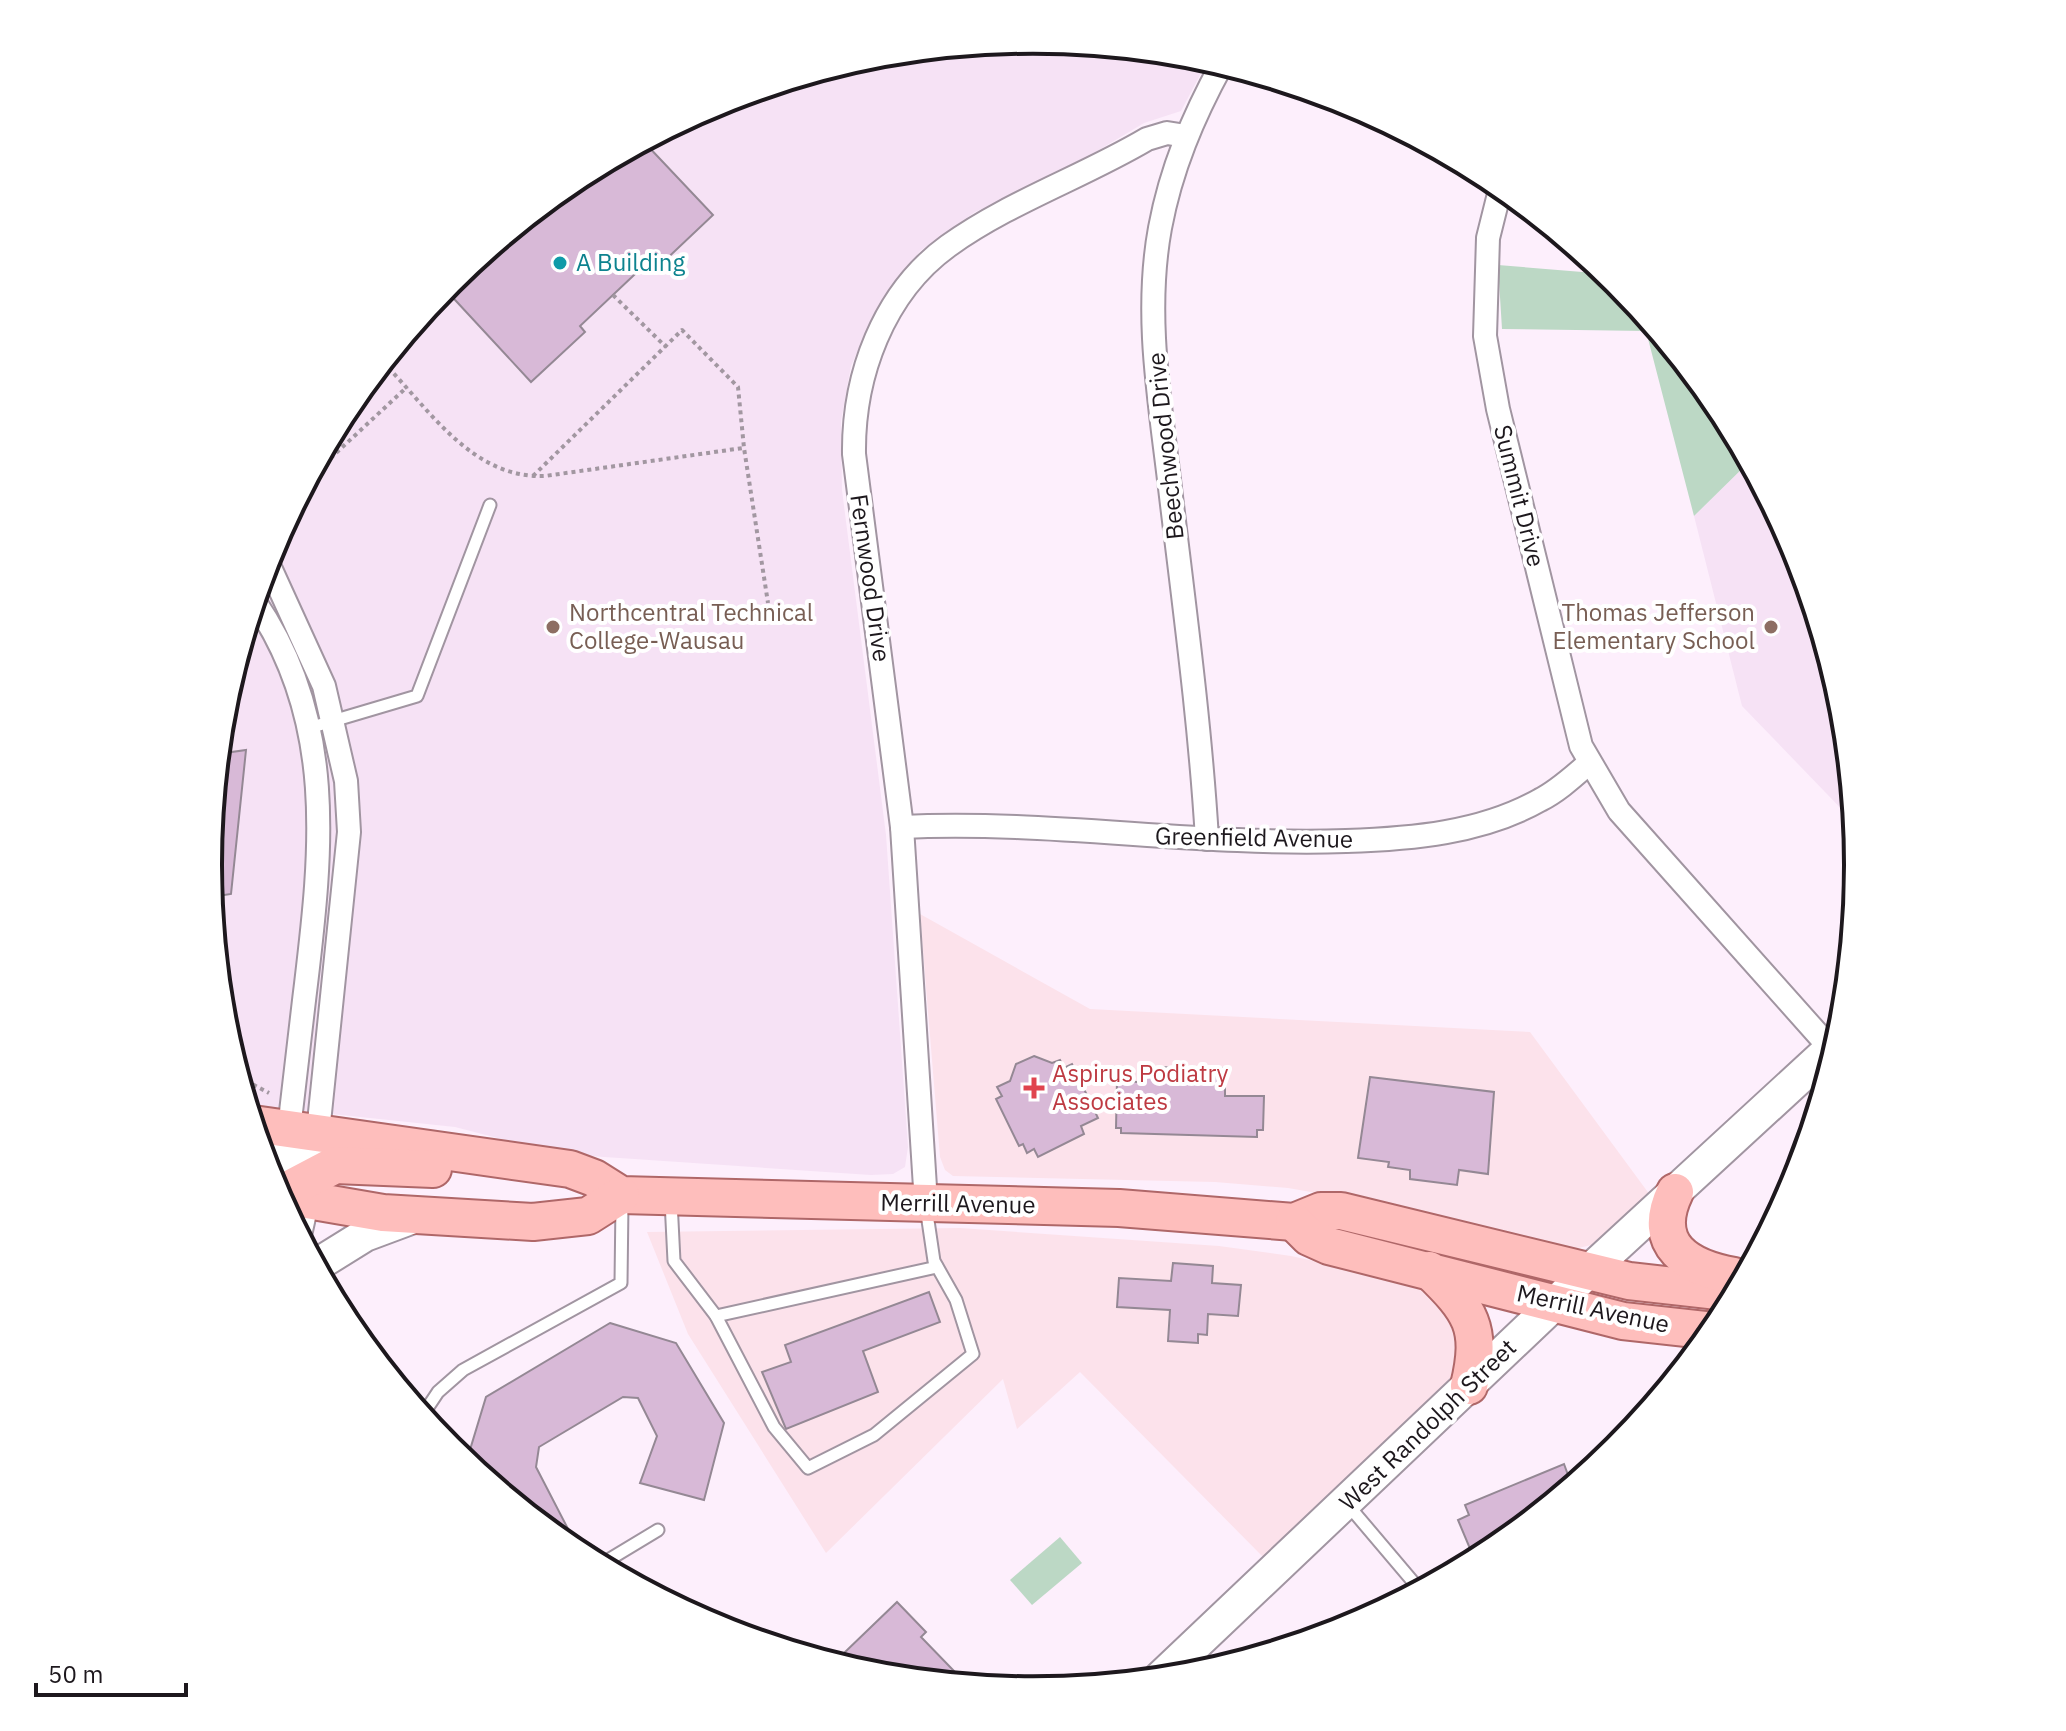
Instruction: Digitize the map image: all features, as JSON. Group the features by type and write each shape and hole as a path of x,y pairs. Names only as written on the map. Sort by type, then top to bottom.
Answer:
{"main road":[{"name":"Merrill Avenue","path":"261,1109 289,1140 570,1169 594,1178 621,1195 1156,1210 1294,1222 1326,1210 1353,1212 1629,1281 1723,1292"},
{"path":"293,1198 340,1165 445,1170 570,1169"},
{"path":"1675,1192 1666,1221 1679,1252 1702,1270 1733,1276"},
{"path":"294,1199 416,1216 564,1221 595,1213 621,1195"},
{"name":"Merrill Avenue","path":"1294,1222 1309,1237 1324,1244 1623,1321 1699,1329"},
{"path":"1429,1270 1460,1302 1474,1325 1476,1350 1469,1386"}],"street":[{"name":"Beechwood Drive","path":"1207,839 1196,706 1155,362 1152,302 1160,229 1186,136 1216,76"},
{"name":"Fernwood Drive","path":"926,1203 902,827 854,454 856,408 873,345 905,289 948,246 1147,139 1167,133 1186,136"},
{"name":"Summit Drive","path":"1497,201 1488,238 1485,336 1537,570 1589,763 1619,811 1826,1036"},
{"path":"275,578 306,643 334,720 346,781 349,832 289,1140"},
{"path":"262,615 294,679 309,728 320,797 321,855 289,1140 291,1193"},
{"name":"Greenfield Avenue","path":"902,827 1010,826 1207,839 1322,842 1385,839 1455,831 1498,818 1541,800 1589,763"},
{"name":"West Randolph Street","path":"1175,1664 1588,1272 1821,1057"},
{"path":"324,1260 365,1235 416,1216"}],"lane":[{"path":"309,728 417,696 490,505"},
{"path":"428,1407 438,1392 463,1370 621,1283 624,1263 621,1195"},
{"path":"671,1197 674,1261 716,1316 770,1420 808,1468 874,1435 973,1354 956,1300 937,1267 926,1203"},
{"path":"716,1316 937,1267"},
{"path":"1347,1503 1413,1582"},
{"path":"611,1558 658,1530"}],"path":[{"path":"613,295 666,347"},
{"path":"533,476 682,330 738,387 744,448 768,603"},
{"path":"390,370 478,459 495,468 533,476 744,448"},
{"path":"332,457 407,387"}],"shaded area":[{"name":"Northcentral Technical College-Wausau","path":"980,56 1086,56 1139,61 1201,72 1181,111 1144,123 1062,172 975,212 920,251 876,310 851,366 841,421 842,490 886,835 908,1147 905,1167 893,1174 871,1175 560,1154 455,1127 259,1106 237,1024 223,919 223,812 228,760 249,655 283,555 305,507 330,460 389,371 423,330 498,255 582,191 674,138 772,97 875,70"},
{"name":"Thomas Jefferson Elementary School","path":"1741,470 1783,555 1817,655 1838,760 1843,810 1742,706 1694,516"},
{"path":"920,914 1090,1009 1530,1032 1650,1195 1596,1244 1569,1250 1414,1210 1288,1188 1215,1182 953,1176 945,1170 940,1157"},
{"path":"960,1228 1219,1246 1291,1256 1425,1285 1451,1302 1461,1372 1266,1560 1080,1372 1017,1429 1003,1379 826,1553 688,1334 647,1232"}],"green space":[{"path":"1498,265 1586,272 1644,331 1502,329"},
{"path":"1647,335 1708,415 1741,470 1694,516"},
{"path":"1060,1537 1082,1563 1032,1605 1010,1580"}],"building":[{"name":"A Building","path":"652,150 713,215 658,267 651,259 580,326 585,332 531,382 453,298 498,255 539,222 582,191"},
{"path":"246,750 231,894 223,895 223,812 229,752"},
{"path":"1034,1056 1052,1063 1060,1060 1064,1068 1072,1064 1098,1118 1081,1126 1084,1134 1038,1157 1034,1149 1027,1153 1023,1144 1019,1146 996,1099 1002,1096 997,1087 1010,1081 1016,1064"},
{"path":"1139,1067 1225,1068 1225,1096 1264,1096 1263,1130 1257,1130 1257,1137 1121,1133 1121,1128 1116,1128 1117,1081 1138,1082"},
{"path":"1370,1077 1494,1092 1488,1174 1459,1170 1457,1185 1410,1179 1410,1170 1388,1167 1389,1162 1358,1158"},
{"path":"1173,1263 1213,1266 1212,1283 1241,1285 1238,1316 1208,1314 1207,1335 1198,1334 1198,1343 1168,1341 1170,1310 1117,1307 1119,1278 1171,1281"},
{"path":"929,1292 940,1322 863,1351 878,1392 786,1429 762,1372 791,1362 785,1345"},
{"path":"610,1323 676,1343 724,1423 704,1500 640,1483 657,1436 638,1398 623,1397 539,1447 536,1467 569,1530 498,1476 470,1450 486,1397"},
{"path":"1564,1464 1568,1476 1470,1549 1458,1520 1469,1515 1465,1505"},
{"path":"897,1602 926,1632 921,1637 954,1671 927,1670 844,1653"}],"place":[{"name":"A Building","path":"560,263"},
{"name":"Northcentral Technical College-Wausau","path":"553,627"},
{"name":"Thomas Jefferson Elementary School","path":"1771,627"},
{"name":"Aspirus Podiatry Associates","path":"1034,1088"}]}
